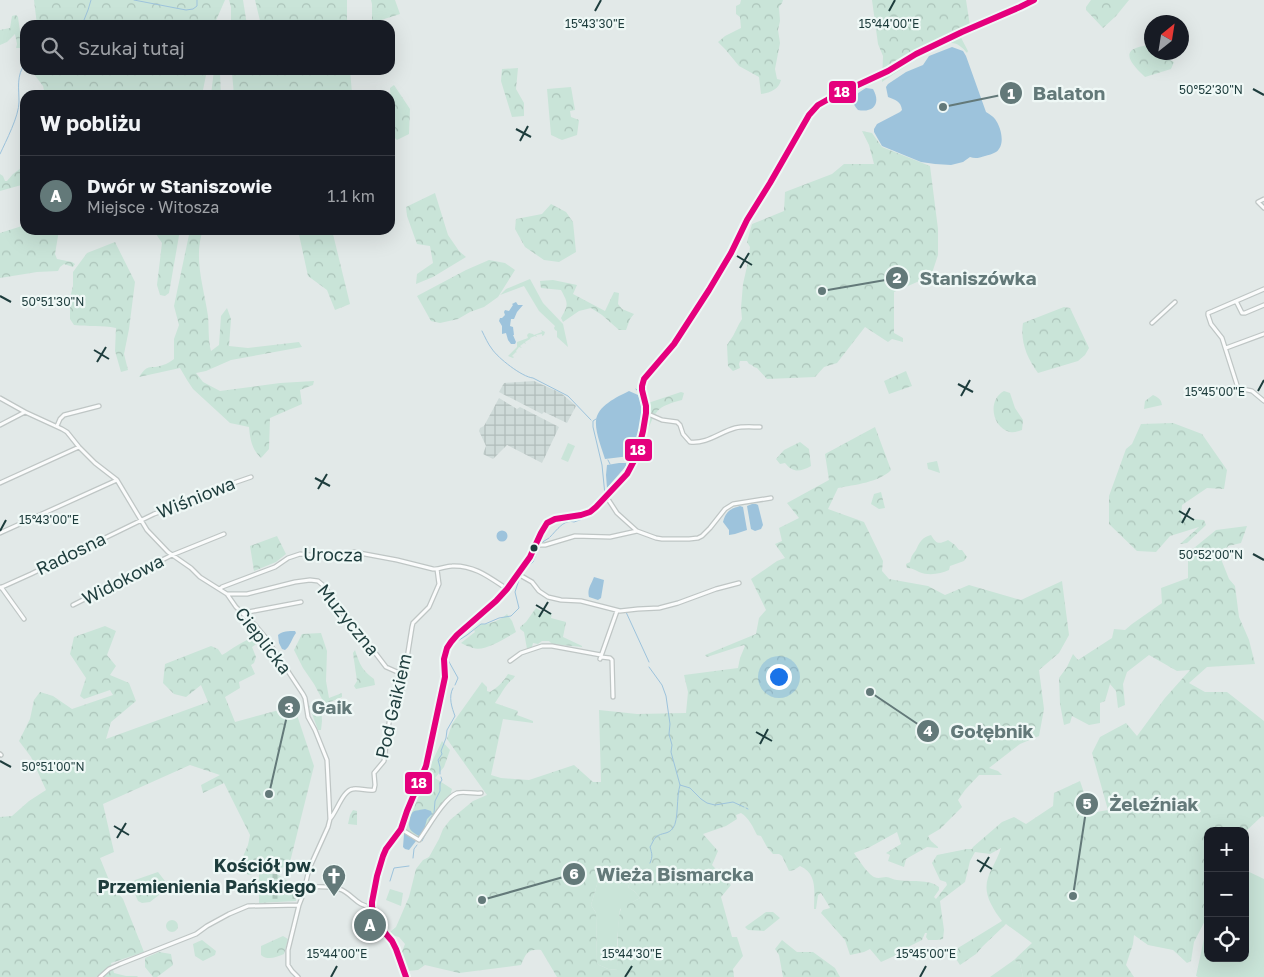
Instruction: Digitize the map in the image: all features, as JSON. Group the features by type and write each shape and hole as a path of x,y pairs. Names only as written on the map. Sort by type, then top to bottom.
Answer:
{"street":[{"path":"407,976 392,941 380,927 372,907 372,902 376,878 386,848 401,829 428,759 438,703 445,678 444,659 447,648 457,635 507,589 530,557 547,523 552,520 590,512 627,474 634,462 643,431 646,413 642,390 644,379 671,348 709,290 724,266 747,220 809,115 818,105 888,71 916,54 1034,0"},
{"path":"1264,199 1258,202 1264,208"},
{"path":"1264,290 1208,313 1211,324 1220,335 1226,348 1238,388 1252,391 1264,401"},
{"path":"1236,301 1242,313 1264,304"},
{"path":"1152,323 1175,302"},
{"path":"1226,348 1264,334"},
{"path":"0,398 67,432 95,463 117,480 0,533"},
{"path":"57,426 60,419 64,416 100,406"},
{"path":"0,425 25,412"},
{"path":"646,413 662,420 677,422 683,434 690,442 706,440 735,428 760,427"},
{"path":"0,483 79,447"},
{"name":"Wiśniowa","path":"142,520 251,477"},
{"name":"Cieplicka","path":"117,480 150,533 172,555 191,568 200,577 227,594 236,607 255,625 266,638 305,698 308,717 327,760 330,819 309,869 288,950 288,965 298,977"},
{"path":"606,496 617,513 637,531 659,539 694,539 704,534 725,509 733,504 771,498"},
{"name":"Radosna","path":"1,587 142,520"},
{"path":"537,544 545,545 575,536 606,538 637,531"},
{"name":"Widokowa","path":"73,606 172,555 224,534"},
{"name":"Urocza","path":"220,589 275,567 288,558 300,554 321,556 354,552 437,569 464,566 483,573 507,589"},
{"name":"Pod Gaikiem","path":"330,819 348,791 354,789 374,790 374,773 384,761 390,719 393,708 401,694 412,626 428,609 439,582 437,569"},
{"path":"518,574 532,582 548,597 581,601 623,611 659,608 739,583"},
{"name":"Muzyczna","path":"227,594 247,594 310,580 321,582 356,633 370,646 382,663 404,675"},
{"path":"1,587 24,619"},
{"path":"243,614 301,602"},
{"path":"601,657 617,610"},
{"path":"510,661 521,653 542,646 552,646 610,658 612,662 613,697"},
{"path":"401,829 419,840 448,800 458,793 481,793"},
{"path":"306,886 340,889 358,903 372,907"},
{"path":"100,977 109,969 196,934 207,926 248,906 299,905"}],"shaded area":[{"path":"534,381 561,393 576,406 567,423 544,412 542,414 499,392 504,383"},
{"path":"499,398 517,409 520,407 559,427 542,463 507,445 493,459 483,454 486,446 479,431 484,426"}],"green space":[{"path":"34,0 225,0 216,20 36,20"},
{"path":"229,0 243,0 246,20 231,20"},
{"path":"255,0 347,0 347,20 260,20"},
{"path":"371,0 395,0 400,14 381,20 372,20"},
{"path":"741,0 783,0 779,7 780,21 778,30 780,43 775,69 777,79 781,80 774,90 768,93 761,94 759,77 739,66 718,42 741,28 740,17 736,14 736,6 740,4"},
{"path":"872,0 966,0 970,26 958,32 968,51 967,53 956,44 945,44 882,82 883,56 878,44"},
{"path":"1091,0 1129,0 1103,28 1086,10"},
{"path":"16,15 18,17 20,48 16,48 15,34 7,42 0,45 0,30 10,28 12,16"},
{"path":"1144,46 1144,60 1170,60 1174,62 1171,69 1145,77 1135,67 1130,58 1129,54 1136,48"},
{"path":"518,68 516,89 524,103 524,116 512,117 501,81 502,69"},
{"path":"35,75 206,75 203,90 44,90"},
{"path":"213,75 220,75 221,90 212,90"},
{"path":"232,75 350,75 352,90 234,90"},
{"path":"394,85 410,109 409,134 397,140 395,138 395,90 390,90"},
{"path":"571,87 575,110 570,111 571,117 579,120 577,135 562,140 551,135 547,89"},
{"path":"862,131 872,133 882,147 930,166 938,229 938,255 931,276 894,292 894,333 903,338 903,342 892,339 888,342 865,327 837,363 824,367 815,377 767,379 747,361 740,361 740,368 733,371 728,366 727,345 742,319 743,284 750,247 747,242 752,224 784,211 785,192 832,174 844,164 874,164 869,145"},
{"path":"20,169 20,185 0,191 0,174 7,181"},
{"path":"435,193 448,235 459,251 466,257 433,277 416,284 417,274 433,263 430,246 417,244 407,216 406,207"},
{"path":"551,204 566,212 573,222 576,252 559,262 544,260 525,247 515,229 516,219 542,214"},
{"path":"20,227 20,235 58,235 55,254 57,259 75,264 73,267 64,264 58,271 37,272 0,278 0,233"},
{"path":"157,235 179,235 169,293 165,296 160,295 157,285 162,243"},
{"path":"189,235 202,235 199,262 208,316 211,351 219,345 221,316 227,308 231,319 229,346 248,348 299,342 302,347 231,360 206,371 196,373 203,382 220,391 280,383 314,381 313,385 300,390 302,404 270,418 269,449 261,458 252,444 249,427 230,423 193,389 180,368 139,377 148,368 164,365 174,359 174,339 179,325 174,306"},
{"path":"299,235 333,235 350,304 335,310 327,290 308,276"},
{"path":"115,242 135,282 124,354 128,370 121,372 115,351 116,328 74,325 70,319 73,272 87,253"},
{"path":"489,260 505,263 515,270 498,297 484,307 458,319 440,323 431,321 417,296"},
{"path":"530,279 543,303 563,324 568,347 557,337 555,326 539,311 524,286 500,295 506,289"},
{"path":"553,280 577,285 573,294 605,311 614,292 619,293 618,304 622,309 634,314 626,330 619,330 591,308 579,311 563,322 561,318 567,304 561,290 541,288 540,281"},
{"path":"1064,307 1070,308 1089,348 1078,361 1038,373 1025,349 1022,330 1023,323"},
{"path":"541,330 545,332 544,335 536,335 537,337 530,338 531,341 530,339 525,342 526,344 524,343 520,346 522,348 519,347 516,351 517,353 512,356 513,358 508,356 517,347 517,342 528,338 527,335 529,333 534,335 542,332"},
{"path":"906,371 912,386 889,394 884,381"},
{"path":"1004,391 1010,393 1015,408 1023,420 1022,430 1010,432 999,425 996,420 994,413 995,401"},
{"path":"681,392 684,393 682,400 664,406 656,412 648,430 645,430 648,403"},
{"path":"1153,395 1161,401 1162,405 1144,409 1145,401"},
{"path":"1173,423 1202,434 1227,470 1224,489 1207,488 1182,505 1181,518 1204,520 1206,525 1187,543 1180,544 1199,527 1170,536 1156,552 1137,551 1109,524 1109,496 1126,449 1132,444 1141,424"},
{"path":"875,427 891,470 874,480 838,488 828,509 864,522 883,561 882,571 889,579 928,586 945,595 969,585 1021,600 1062,581 1069,635 1059,653 1039,670 1044,709 1039,736 1020,744 989,768 998,771 1002,775 979,775 965,790 958,800 962,807 940,829 928,836 938,848 927,847 906,859 904,867 888,861 890,855 886,853 901,844 897,832 870,847 854,853 866,870 874,877 935,884 939,887 934,897 936,899 947,885 946,882 940,880 932,863 937,855 972,849 1002,822 1014,817 1026,824 1053,806 1054,793 1080,781 1091,813 1108,810 1092,753 1100,737 1126,723 1137,736 1165,698 1190,670 1177,671 1149,655 1127,672 1123,684 1125,705 1118,708 1116,691 1110,684 1105,701 1100,703 1100,723 1089,725 1072,716 1070,723 1064,725 1060,704 1059,678 1073,654 1078,660 1112,638 1114,629 1125,630 1162,603 1161,588 1188,578 1190,553 1216,530 1247,526 1241,543 1228,546 1221,559 1229,579 1235,586 1239,617 1249,640 1255,664 1207,667 1189,683 1205,692 1227,692 1264,721 1264,817 1262,816 1249,828 1204,827 1204,923 1194,942 1191,961 1187,963 1173,950 1148,945 1134,935 1126,965 1134,977 1023,977 1020,964 1014,960 1032,943 1006,924 976,954 960,965 954,956 958,948 1002,921 991,904 987,888 989,875 1001,848 990,854 975,852 970,861 965,882 940,901 944,930 943,939 928,940 926,937 927,933 925,933 922,940 906,948 901,953 881,962 870,949 850,955 845,940 821,913 823,910 830,908 821,893 818,895 816,909 814,909 814,884 810,874 800,866 789,871 782,856 773,854 761,836 757,835 749,820 741,813 736,815 737,819 726,826 703,834 718,851 712,865 731,885 721,897 732,937 737,937 743,956 733,969 734,977 557,977 541,950 533,950 528,953 521,965 459,973 425,965 418,970 408,971 401,954 405,944 399,937 390,932 396,927 409,897 416,869 423,860 429,857 443,829 450,820 473,801 487,795 447,739 452,724 482,682 487,687 487,691 490,692 508,674 515,676 495,703 518,711 517,715 533,721 533,723 503,719 491,775 501,778 529,780 574,765 593,782 601,782 599,710 637,714 686,713 688,692 684,675 738,668 744,645 707,657 705,655 756,634 759,618 766,610 751,579 777,561 785,558 775,544 782,541 779,528 799,518 787,503 829,480 825,454","holes":["607,872 613,872 631,880 628,887 640,898 628,904 623,901 618,926 617,970 608,969 597,964 596,913 591,905 598,881"]},
{"path":"800,442 809,449 811,466 797,471 791,469 785,463 780,464 776,459 784,450"},
{"path":"568,443 575,446 568,462 561,459"},
{"path":"937,461 940,473 928,469 927,463"},
{"path":"881,492 885,508 879,509 871,504 874,494"},
{"path":"931,535 938,543 948,540 959,550 962,550 967,557 964,561 950,566 949,570 938,573 927,574 907,568 906,564 910,562 920,543 925,537"},
{"path":"277,536 286,554 276,562 254,571 250,546"},
{"path":"536,608 545,613 552,613 551,618 566,622 563,637 582,647 542,641 538,644 533,643 532,647 527,649 524,632 520,627"},
{"path":"507,614 516,632 495,644 478,649 461,643 475,632 474,630 481,624 495,622"},
{"path":"105,626 116,631 107,655 116,666 110,675 129,683 136,701 111,722 106,739 208,702 201,685 186,697 174,694 163,683 165,664 211,646 218,649 222,655 246,640 262,636 262,640 252,647 256,657 251,665 255,674 239,682 240,688 225,697 235,722 294,706 314,766 289,866 248,875 241,861 250,835 224,783 203,793 201,785 220,775 190,765 103,804 114,852 100,858 111,885 123,899 144,952 111,963 114,973 138,977 0,977 0,817 12,816 29,801 46,790 31,757 19,741 30,719 34,700 40,692 53,696 72,709 113,695 110,690 84,699 80,696 86,678 70,654 74,637"},
{"path":"321,633 327,651 326,681 329,698 342,693 342,697 321,706 321,730 318,730 309,706 322,699 294,650 302,634"},
{"path":"355,650 362,667 374,679 375,685 356,689 354,686 357,681 353,653"},
{"path":"442,741 450,750 444,767 435,778 452,789 450,796 418,837 403,828"},
{"path":"353,810 357,811 357,825 348,824"},
{"path":"607,871 631,880 628,887 640,898 620,909 617,942 618,970 608,969 597,964 596,913 591,905 598,881"},
{"path":"158,872 165,881 164,891 150,902 142,903 138,901 131,885 135,880"},
{"path":"1249,872 1264,879 1264,977 1196,976 1204,939 1204,962 1249,962"},
{"path":"259,873 277,874 295,886 296,901 259,903"},
{"path":"390,889 403,893 401,906 386,900"},
{"path":"766,912 773,912 780,918 764,931 748,930 745,927"},
{"path":"174,920 177,921 177,931 170,932 167,931 166,924 167,921"},
{"path":"283,936 288,939 284,954 269,958 261,955 261,946"},
{"path":"202,940 216,951 215,955 203,961 195,956 193,944"},
{"path":"782,940 797,952 813,952 835,968 840,977 783,977 779,955 775,949"},
{"path":"159,952 171,954 173,965 157,977 153,977 145,967 145,958"},
{"path":"1014,960 1020,964 1023,977 990,977"}],"water":[{"path":"952,47 963,51 966,56 986,112 997,122 1002,141 999,149 992,154 977,158 970,157 963,162 951,165 921,162 882,146 874,129 877,124 902,110 899,103 888,97 886,87 888,84 906,72 923,65 929,56"},
{"path":"866,88 873,89 876,103 868,110 858,110 854,103 854,97"},
{"path":"516,302 518,305 523,305 514,319 511,319 510,326 513,327 513,335 516,342 511,344 506,333 502,334 502,326 499,321 505,315 505,310 509,311 512,304"},
{"path":"629,391 638,395 642,410 640,426 630,456 605,459 597,430 597,416 604,406"},
{"path":"626,463 626,466 607,488 607,465"},
{"path":"752,504 758,505 763,525 761,529 755,531 751,529 747,506"},
{"path":"740,506 743,507 747,530 729,535 729,530 723,522 724,518 729,511"},
{"path":"502,530 508,536 502,542 496,536"},
{"path":"594,577 604,580 601,598 598,600 589,597 589,589"},
{"path":"288,631 295,631 296,633 288,647 285,650 282,649 278,635"},
{"path":"425,809 431,811 432,814 427,819 424,830 419,836 409,828 410,817 414,811"},
{"path":"404,834 407,834 416,841 409,850 403,847"}],"waterway":[{"path":"84,20 91,0"},
{"path":"134,0 186,10 197,6 197,0"},
{"path":"0,154 17,114 20,73"},
{"path":"482,331 495,353 505,362 528,377 568,396 591,420"},
{"path":"604,492 608,491 624,473 639,441 644,417 644,406 641,396 636,389"},
{"path":"552,517 585,511 605,495 602,465 593,427 593,421 596,419"},
{"path":"608,460 610,464"},
{"path":"550,537 567,522 574,522 600,509 605,500"},
{"path":"541,543 549,538"},
{"path":"521,574 533,562 539,547"},
{"path":"451,649 456,642 481,624 511,616 519,608 515,592 520,577"},
{"path":"613,608 621,609"},
{"path":"626,612 649,662"},
{"path":"450,651 448,660 458,678 455,685"},
{"path":"649,667 662,685 666,696 670,724 669,734 672,745 671,752 680,785 690,788 707,803 715,805 733,802 744,807"},
{"path":"440,774 438,760 442,754 441,751 447,730 455,716 451,699 453,688"},
{"path":"429,820 434,813 435,801 440,791 441,777"},
{"path":"650,863 652,859 650,847 654,839 658,835 669,832 675,824 680,785"},
{"path":"422,841 425,835"},
{"path":"413,858 414,849 417,845"},
{"path":"390,881 394,868 409,866"}],"transit line":[{"name":"18","path":"406,977 392,941 380,927 372,907 372,902 383,856 401,829 426,766 445,677 444,659 447,648 457,635 507,589 530,557 547,523 555,519 590,512 627,474 637,455 643,431 646,413 642,390 644,379 674,344 709,290 731,253 747,220 809,115 818,105 888,71 916,54 1034,0"}],"place":[{"name":"Balaton","path":"943,107"},
{"name":"Staniszówka","path":"822,291"},
{"name":"Gołębnik","path":"870,692"},
{"name":"Gaik","path":"269,794"},
{"name":"Żeleźniak","path":"1073,896"},
{"name":"Kościół pw. Przemienienia Pańskiego","path":"334,897"},
{"name":"Wieża Bismarcka","path":"482,900"},
{"name":"Dwór w Staniszowie","path":"370,925"}]}
